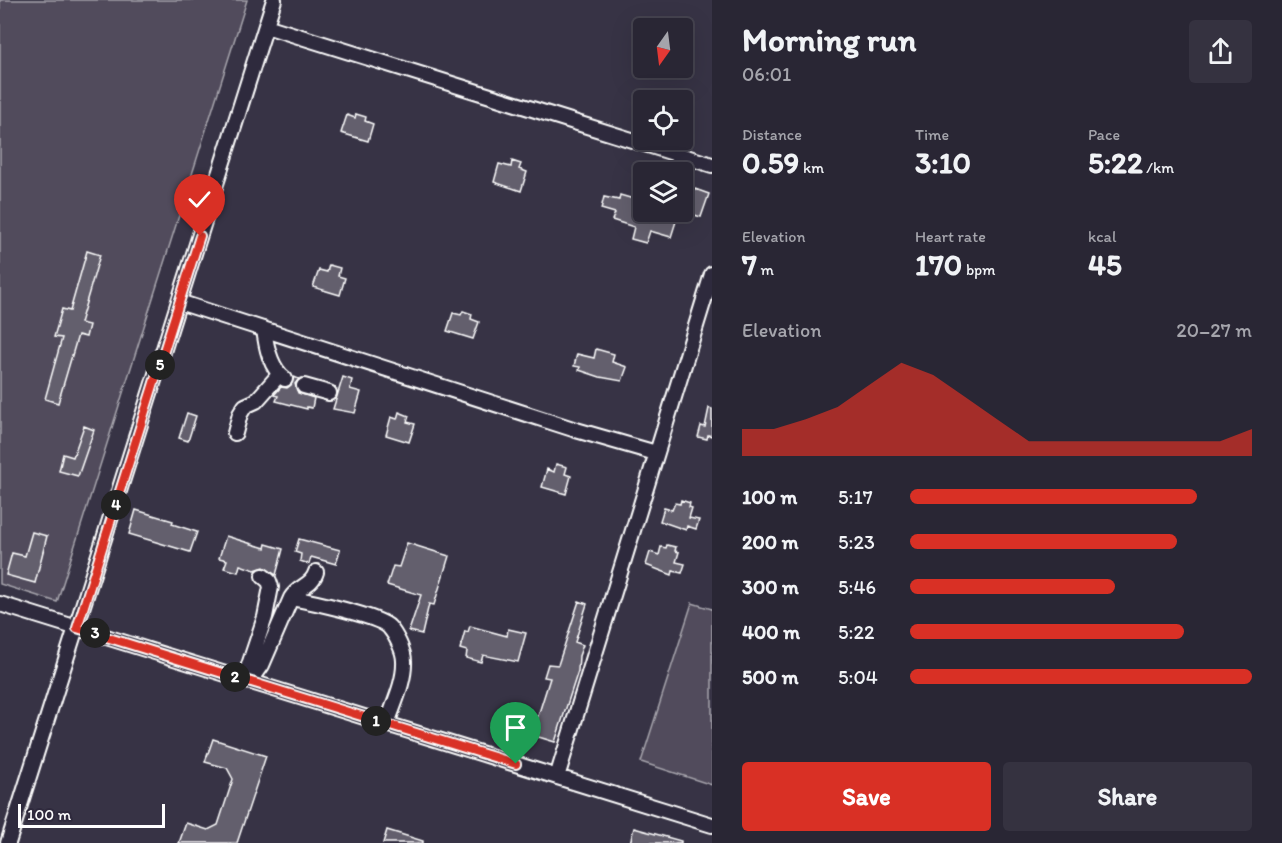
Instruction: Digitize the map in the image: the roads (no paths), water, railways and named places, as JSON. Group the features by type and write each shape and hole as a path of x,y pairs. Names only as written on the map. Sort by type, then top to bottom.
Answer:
{"street":[{"path":"8,843 274,0"},
{"path":"266,26 712,165"},
{"path":"557,777 656,453 708,299 712,274"},
{"path":"179,302 567,427 656,453"},
{"path":"235,433 240,414 245,406 256,401 283,377 268,353 264,329"},
{"path":"304,386 329,393"},
{"path":"247,681 262,664 294,592 313,580 316,572"},
{"path":"247,681 271,587 269,581 263,576"},
{"path":"291,598 357,614 388,627 405,660 387,724"},
{"path":"0,604 712,825"}]}
